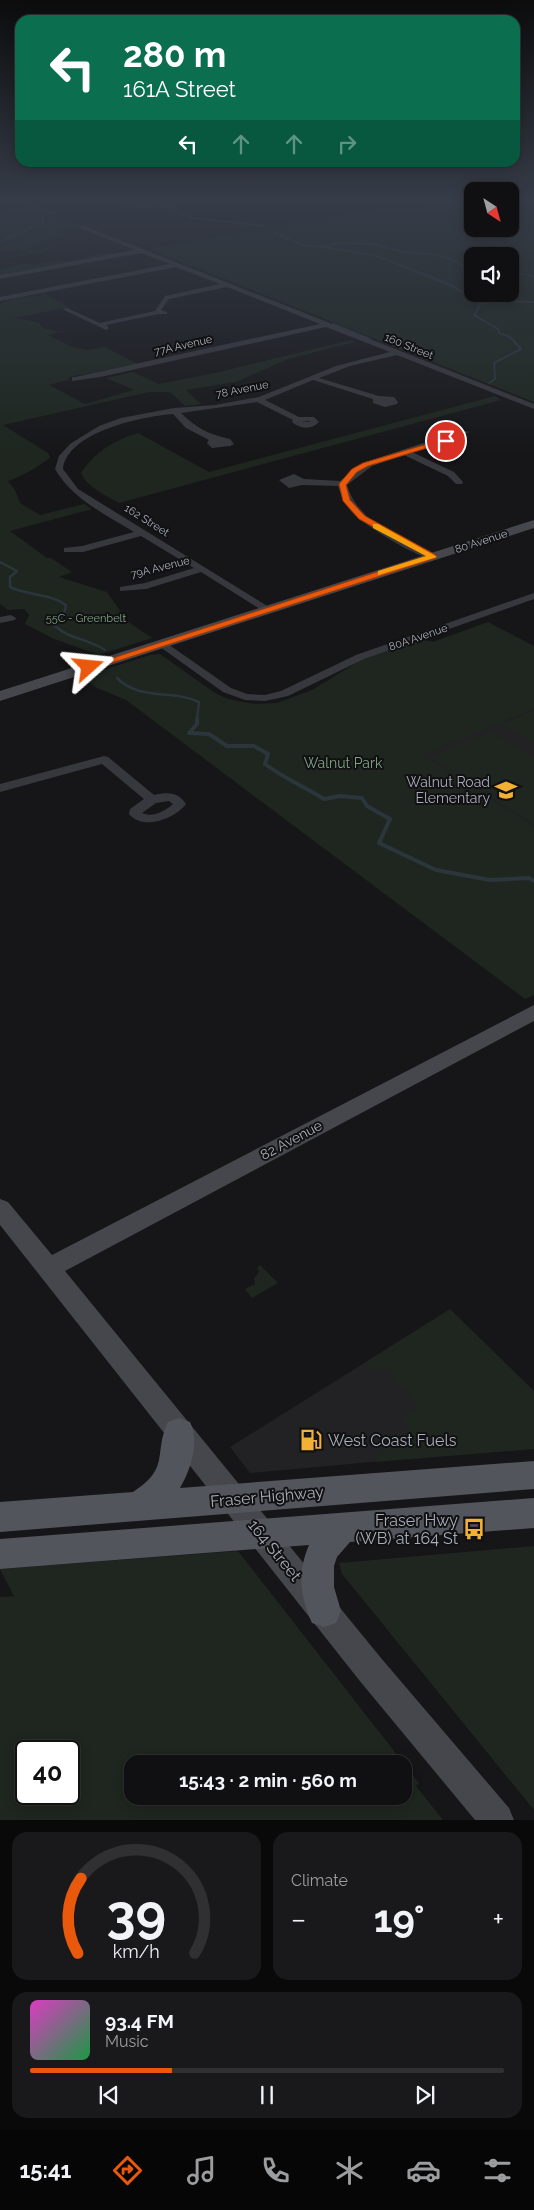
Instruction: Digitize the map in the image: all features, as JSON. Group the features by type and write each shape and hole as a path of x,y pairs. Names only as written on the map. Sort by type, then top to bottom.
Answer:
{"main road":[{"path":"140,1506 160,1492 168,1482 175,1464 179,1431"},
{"name":"Fraser Highway","path":"0,1517 534,1475"},
{"path":"0,1554 534,1513"},
{"path":"324,1612 316,1581 318,1565 328,1540 342,1528"}],"street":[{"path":"0,298 70,285"},
{"path":"65,309 102,326 162,313 158,310 167,297 227,285"},
{"name":"160 Street","path":"227,285 534,408"},
{"name":"77A Avenue","path":"75,378 100,375 326,324"},
{"name":"78 Avenue","path":"88,436 120,421 174,410 258,400 339,367 397,353"},
{"path":"313,378 378,398"},
{"path":"258,400 298,419"},
{"path":"174,410 189,426 214,440"},
{"path":"342,484 354,471 365,465 451,439 466,432"},
{"name":"162 Street","path":"88,436 62,458 59,469 66,481 75,490 267,609"},
{"path":"405,452 451,474 459,482"},
{"path":"302,482 342,484"},
{"path":"342,484 346,501 362,517 433,557"},
{"name":"80 Avenue","path":"0,696 534,524"},
{"path":"66,550 83,549 143,532"},
{"name":"79A Avenue","path":"124,589 146,586 202,569"},
{"name":"80A Avenue","path":"161,644 227,690 240,696 254,698 275,697 305,685 360,657 533,598"},
{"path":"0,620 12,618"},
{"path":"0,774 6,786 104,755 152,800"},
{"name":"82 Avenue","path":"48,1268 534,1012"},
{"name":"164 Street","path":"0,1208 324,1612 497,1820"}],"shaded area":[{"name":"Walnut Road Elementary","path":"534,709 534,826 422,755"},
{"path":"417,1330 460,1454 250,1473 230,1447"}],"green space":[{"path":"239,285 464,285 464,302 519,302 519,285 534,285 534,402"},
{"name":"55C - Greenbelt","path":"40,293 69,307 14,318 38,322 43,328 58,332 84,327 48,335 72,347 89,350 105,347 138,364 69,377 68,380 49,385 85,404 134,390 106,378 133,372 159,384 215,373 351,340 355,342 288,359 236,382 186,390 201,404 185,406 170,392 149,392 3,425 48,453 50,457 31,471 8,481 15,490 20,503 40,515 84,504 92,509 10,531 47,558 51,558 72,572 59,577 107,592 127,621 152,638 99,655 54,639 25,624 29,615 24,609 8,610 0,604 0,304 18,297 42,296"},
{"path":"495,396 501,400 119,503 92,487 81,473 106,448 138,433 209,472"},
{"name":"Walnut Park","path":"488,622 534,646 534,709 423,755 534,826 534,995 525,999 126,700 97,688 81,677 150,655 160,654 215,693 228,699 254,704 277,703 312,690 361,660 419,638 433,642"},
{"path":"534,711 534,743 501,724"},
{"name":"Walnut Road Elementary","path":"491,732 534,757 534,824 429,757"},
{"path":"260,1265 278,1283 252,1298 245,1289 255,1284 254,1278 259,1272 257,1268"},
{"path":"450,1309 534,1391 534,1449 375,1462 380,1453 385,1449 409,1435 405,1416 417,1407 406,1389 395,1382 392,1370 369,1369 366,1362"},
{"path":"534,1546 534,1810 342,1574 339,1563"},
{"path":"238,1551 397,1755 124,1755 124,1805 412,1805 412,1774 419,1783 416,1786 443,1820 0,1820 0,1597 14,1596 0,1569"}],"waterway":[{"path":"450,285 459,291 464,292"},
{"path":"480,303 488,302"},
{"path":"519,302 534,302"},
{"path":"480,305 474,315 498,329 499,333 510,337 521,349 494,363 495,379 489,383"},
{"path":"333,324 370,339"},
{"path":"0,562 17,571 10,577 10,587 53,598 66,605 64,614 55,626 66,634 92,643 105,650"},
{"path":"117,678 136,690 178,696 199,702 197,720"},
{"path":"197,720 197,724 189,733 209,734 227,746 254,746 268,754 265,764 324,799 340,796 362,798 367,806 390,819 379,843 436,870 490,880 529,878 534,881"}],"slow traffic":[{"path":"376,526 433,557 381,573"}],"place":[{"name":"Walnut Road Elementary","path":"506,790"},
{"name":"West Coast Fuels","path":"311,1440"},
{"name":"Fraser Hwy (WB) at 164 St","path":"474,1529"}],"route":[{"path":"89,667 433,557 376,526 357,513 346,501 342,484 354,471 365,465 446,441"}]}
